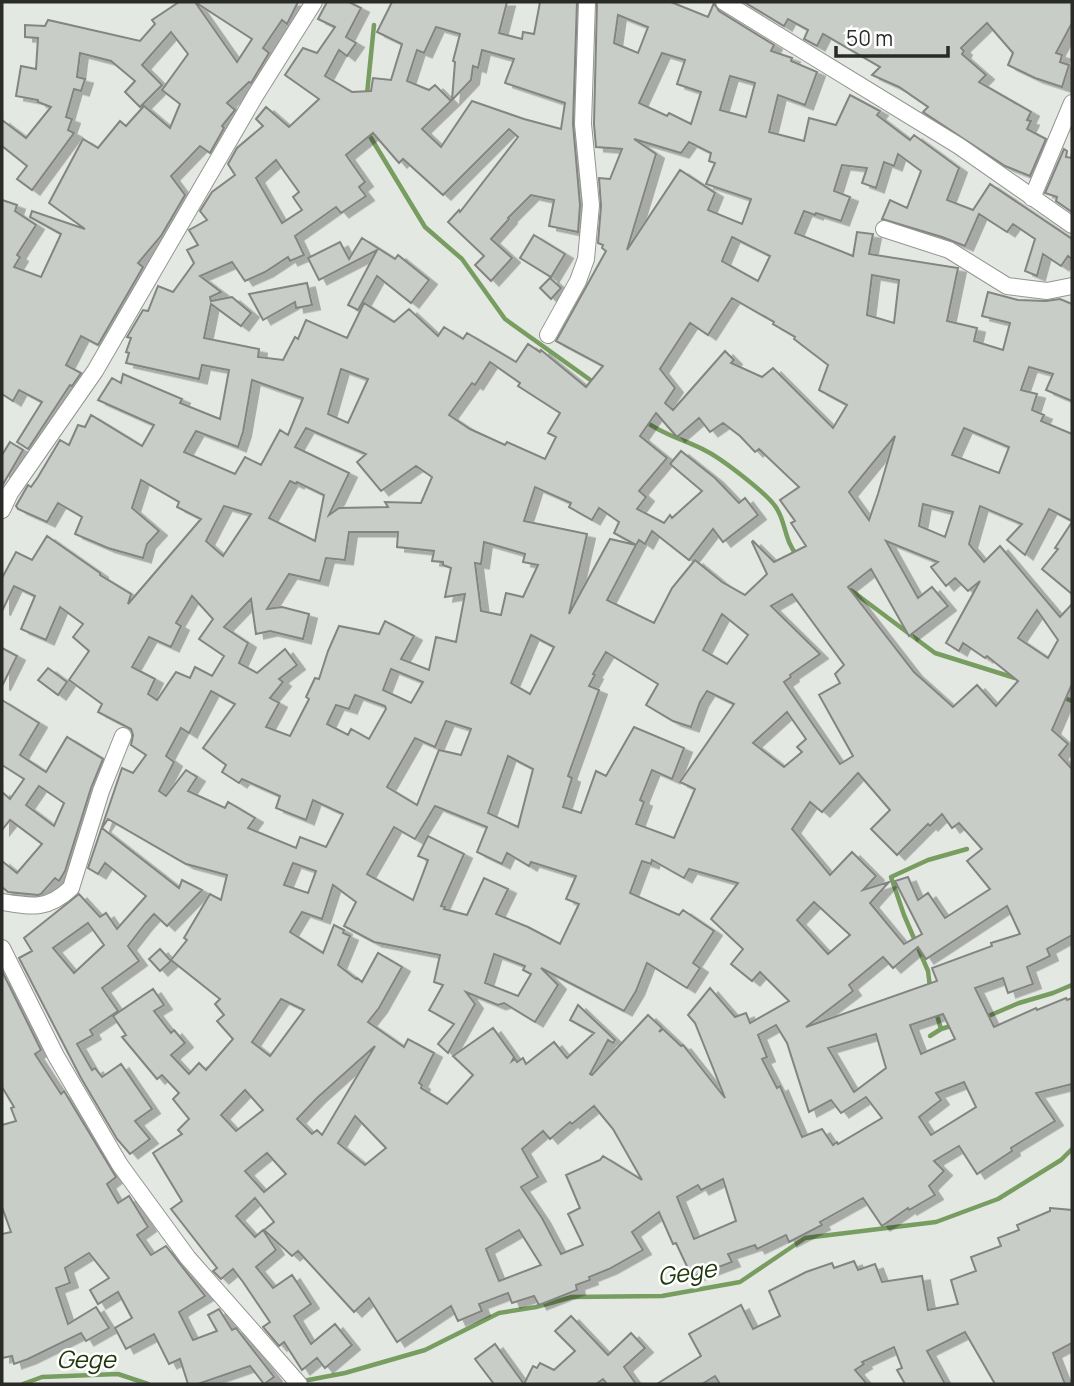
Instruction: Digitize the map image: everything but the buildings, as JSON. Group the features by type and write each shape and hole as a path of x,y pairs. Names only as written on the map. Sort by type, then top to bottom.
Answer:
{"street":[{"path":"2,510 10,492 95,371 314,2"},
{"path":"548,335 578,281 586,259 591,205 583,124 587,2"},
{"path":"724,2 959,146 1072,225"},
{"path":"1032,198 1072,103"},
{"path":"884,229 949,250 1007,286 1047,291 1072,286"},
{"path":"2,902 32,907 61,898 71,888 101,791 123,736"},
{"path":"2,948 55,1056 120,1165 188,1258 297,1382"}],"waterway":[{"path":"367,94 374,25"},
{"path":"368,133 425,227 462,259 505,319 596,384"},
{"path":"645,421 715,456 770,500 779,512 797,555"},
{"path":"846,589 935,653 1015,678"},
{"path":"1062,697 1072,701"},
{"path":"930,987 928,971 891,877 928,860 967,849"},
{"path":"986,1017 1072,985"},
{"path":"936,1012 941,1029"},
{"path":"930,1036 954,1025"},
{"name":"Gege","path":"303,1381 345,1373 425,1350 499,1313 572,1297 662,1296 740,1282 805,1238 936,1222 998,1199 1061,1160 1072,1149"},
{"name":"Gege","path":"23,1384 42,1377 118,1374 148,1384"}]}
